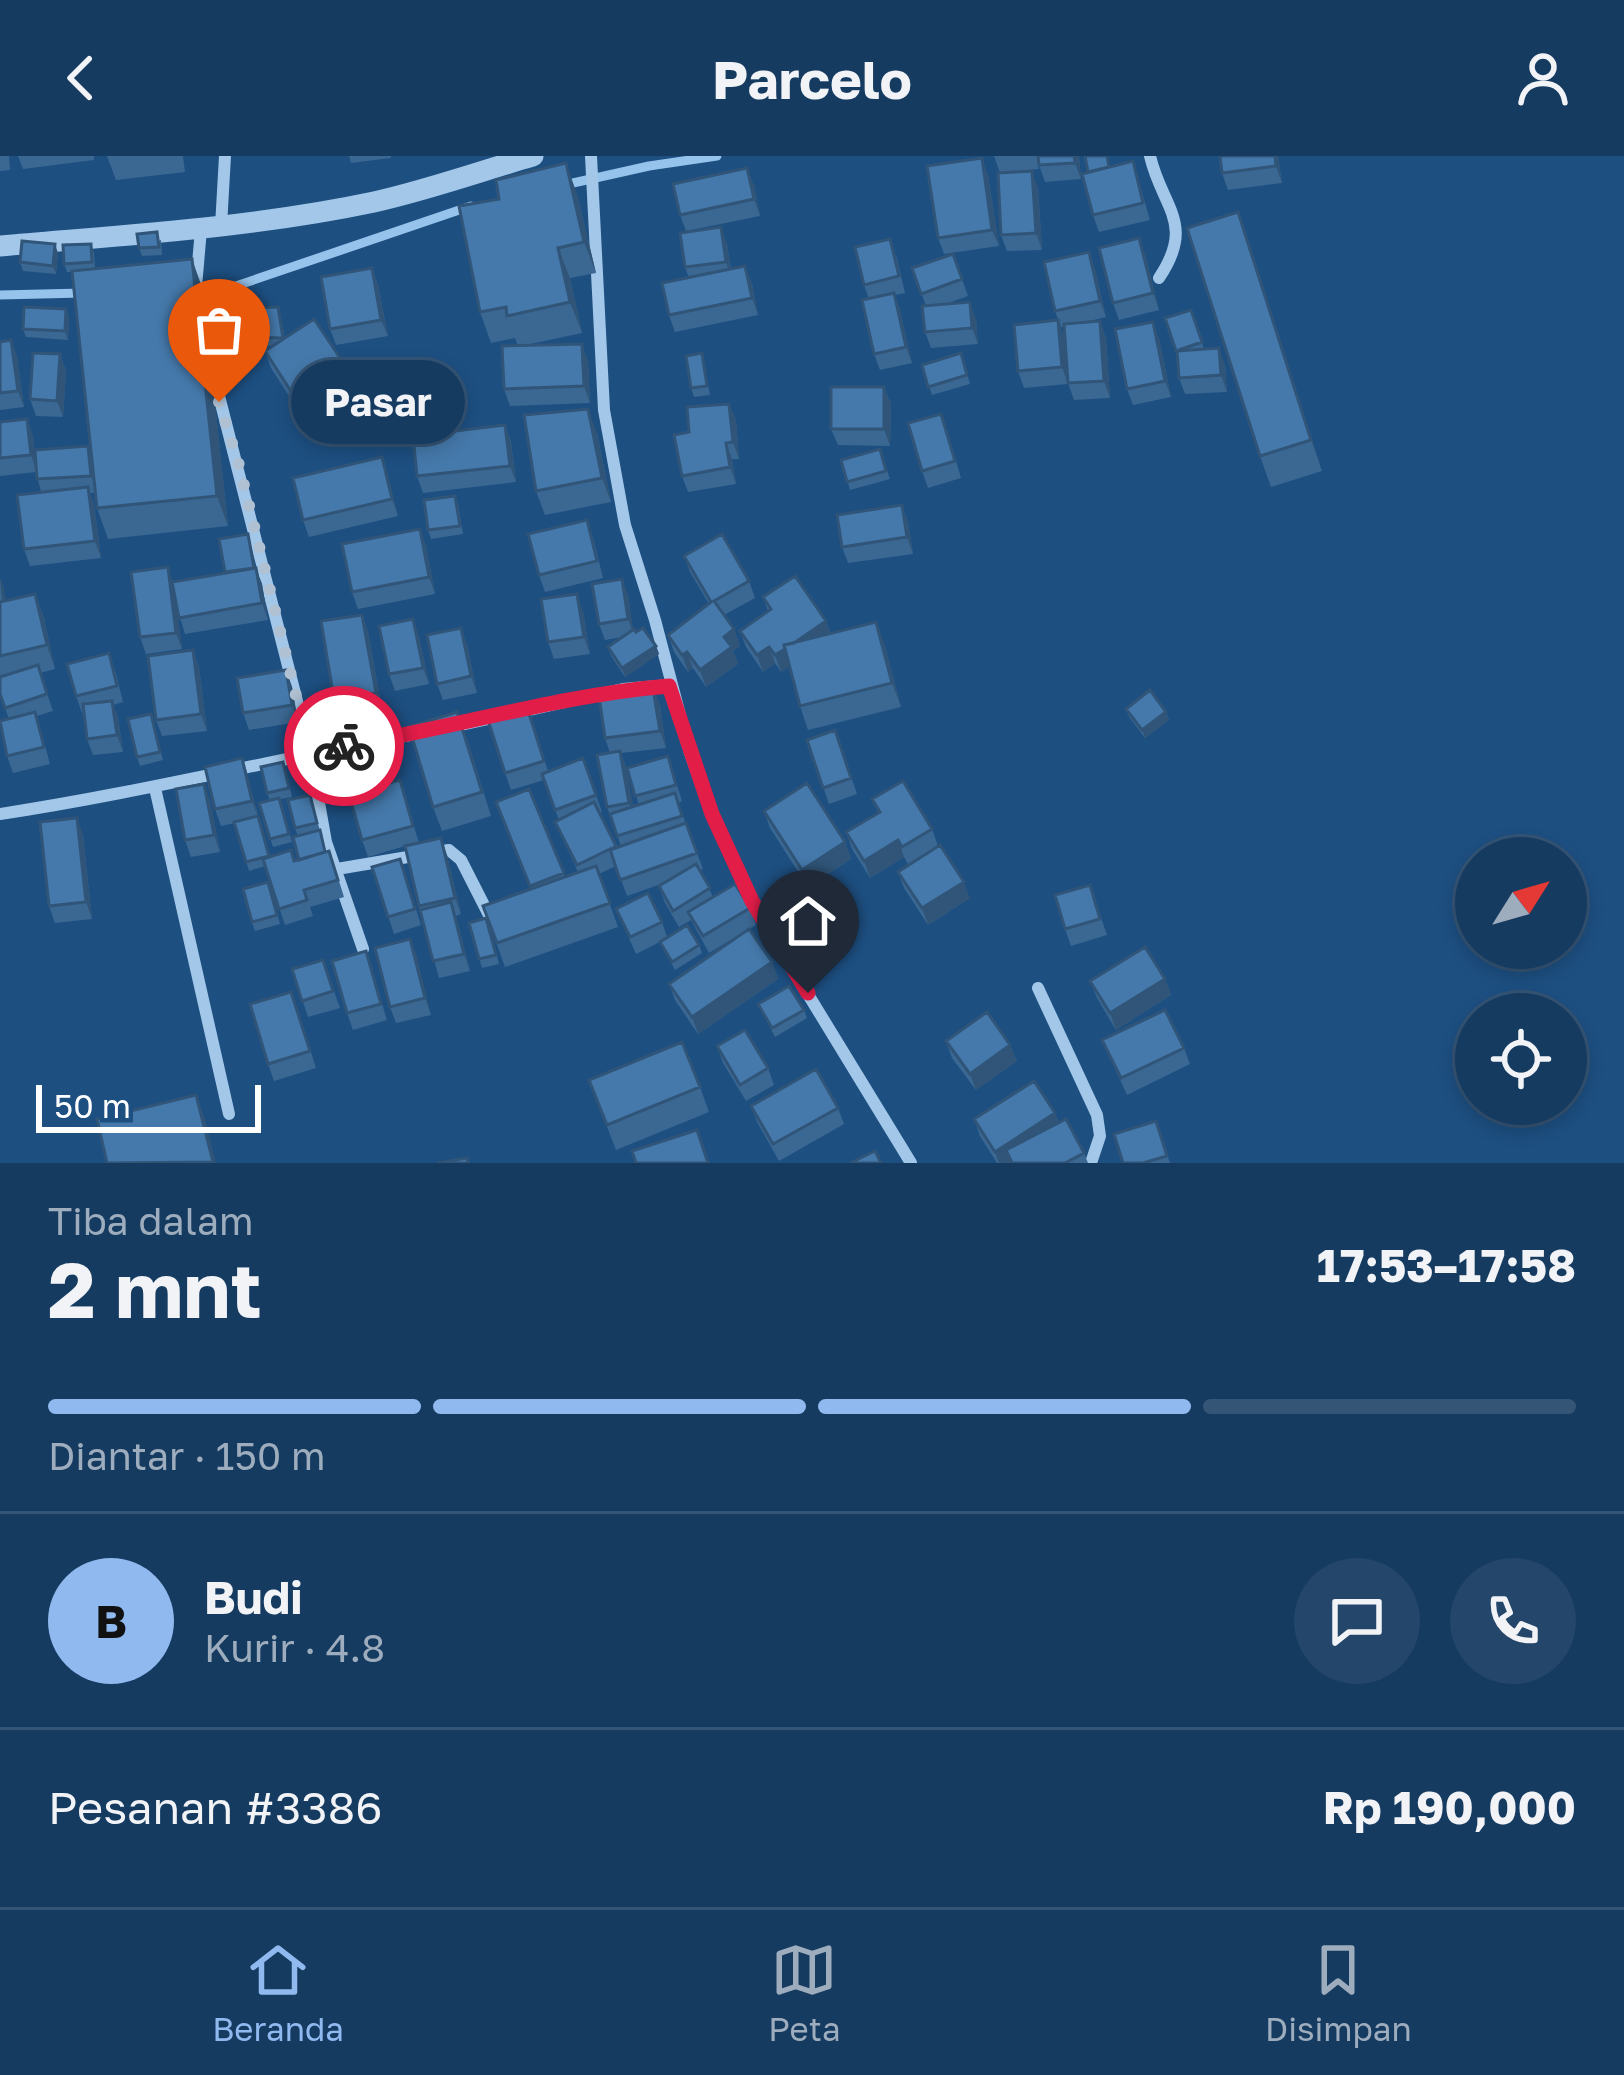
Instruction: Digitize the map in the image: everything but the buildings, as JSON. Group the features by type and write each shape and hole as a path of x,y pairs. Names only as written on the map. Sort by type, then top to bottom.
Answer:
{"street":[{"path":"198,308 196,280 225,156"},
{"path":"0,246 211,228 377,201 533,156"},
{"path":"1150,156 1177,229 1178,244 1160,278"},
{"path":"591,161 604,410 625,525 656,620 669,686 712,814 752,901 911,1163"},
{"path":"202,327 310,752 326,842 363,949"},
{"path":"0,814 155,788 623,689 669,686"},
{"path":"155,788 229,1114"},
{"path":"337,869 449,850 461,860 490,917"},
{"path":"1038,988 1097,1115 1100,1136 1091,1163"}],"waterway":[{"path":"564,185 717,156"},
{"path":"196,290 227,289 471,206"},
{"path":"0,295 83,293"}],"way so far":[{"path":"219,402 310,752 344,746"}],"place":[{"name":"Pasar","path":"219,402"}],"route":[{"path":"344,746 431,732 623,689 669,686 712,814 752,901 808,993"}]}
